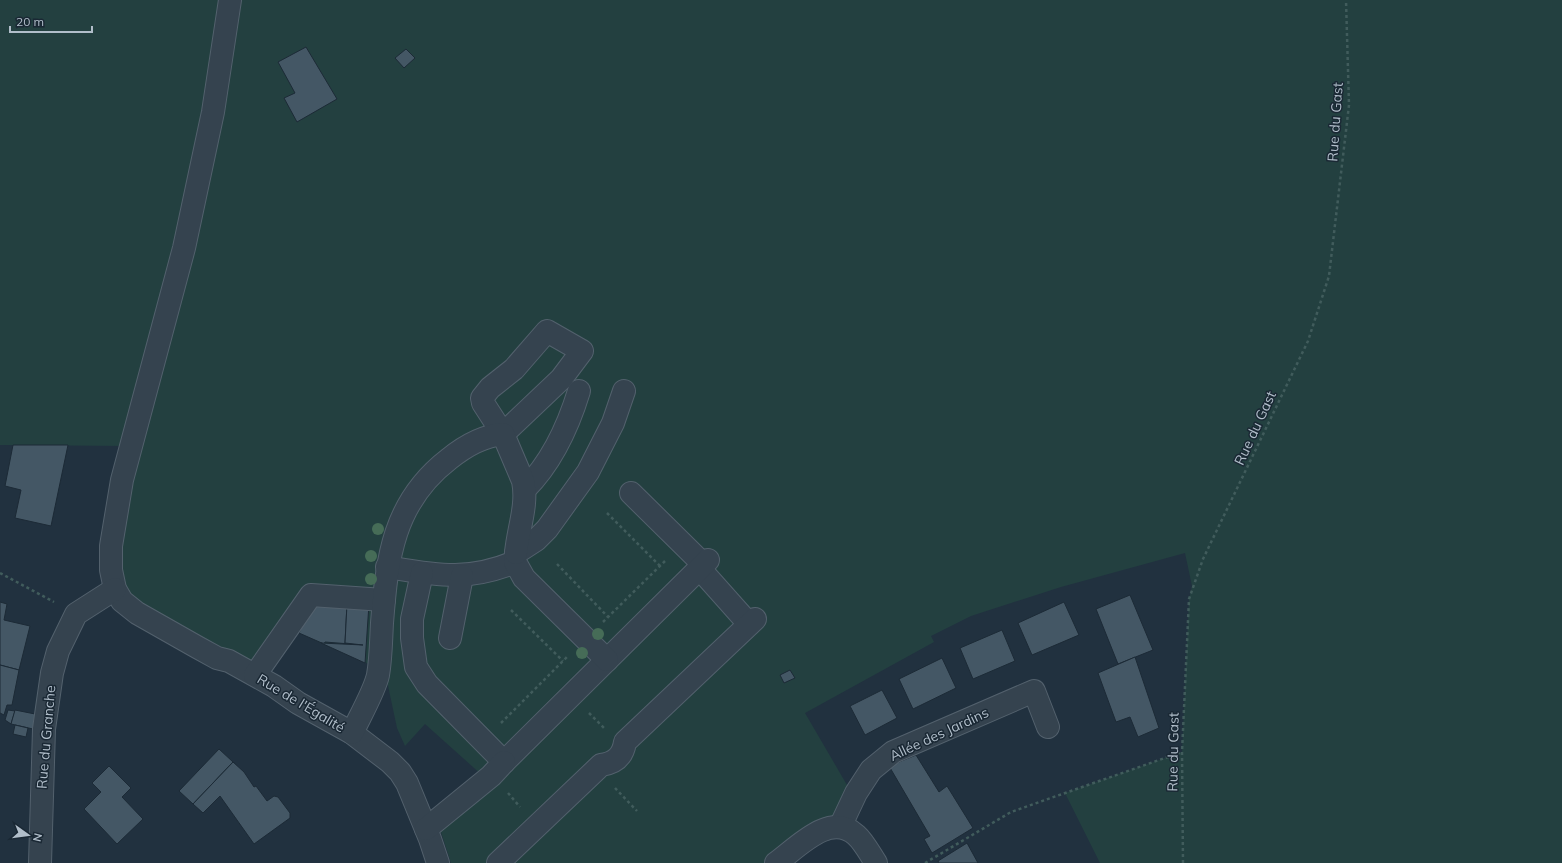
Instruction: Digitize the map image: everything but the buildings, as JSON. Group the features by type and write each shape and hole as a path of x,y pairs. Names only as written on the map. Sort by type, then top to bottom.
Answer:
{"street":[{"path":"115,589 110,570 111,546 122,480 184,248 213,112 230,0"},
{"path":"352,733 377,676 387,567 399,521 421,486 440,466 470,444 488,436 503,434 561,379 582,351 547,331 514,368 490,388 482,398 482,403 503,434 520,471 525,489 515,557 524,578 607,660"},
{"path":"525,489 536,478 556,448 569,420 579,391"},
{"path":"387,567 462,576 490,571 515,557 536,540 546,529 588,472 613,423 624,391"},
{"path":"498,863 599,767 618,758 623,751 621,741 752,622 704,564 631,493"},
{"path":"426,830 491,776 704,564"},
{"path":"422,572 412,620 412,643 416,668 428,684 504,762"},
{"path":"450,638 462,576"},
{"name":"Rue du Granche","path":"40,863 43,758 48,698 58,651 76,614 115,589"},
{"name":"Rue de l'Égalité","path":"115,589 122,601 137,613 217,658 228,661 255,675 298,703 352,733 378,751 400,772 426,830 438,863"},
{"path":"255,675 311,595 384,600"},
{"name":"Allée des Jardins","path":"840,827 856,793 871,770 893,752 1034,692 1048,727"},
{"path":"776,863 820,830 840,827 850,830 857,836 876,863"}],"path":[{"name":"Rue du Gast","path":"1183,863 1182,752 1189,599 1202,559 1308,341 1329,276 1349,105 1346,0"},
{"path":"607,513 660,566"},
{"path":"557,564 608,617"},
{"path":"0,573 76,614"},
{"path":"511,610 563,661"},
{"path":"572,695 621,741"},
{"path":"925,863 1011,812 1182,752"},
{"path":"599,767 637,811"},
{"path":"503,788 537,827"}],"green space":[{"path":"0,0 1562,0 1562,863 1100,863 1065,793 1182,752 1189,599 1192,586 1185,553 1061,587 971,616 931,636 934,642 805,713 854,797 840,827 776,863 451,863 439,826 483,776 425,724 405,746 397,728 387,681 371,665 282,624 248,671 115,589 130,446 0,445"}]}
